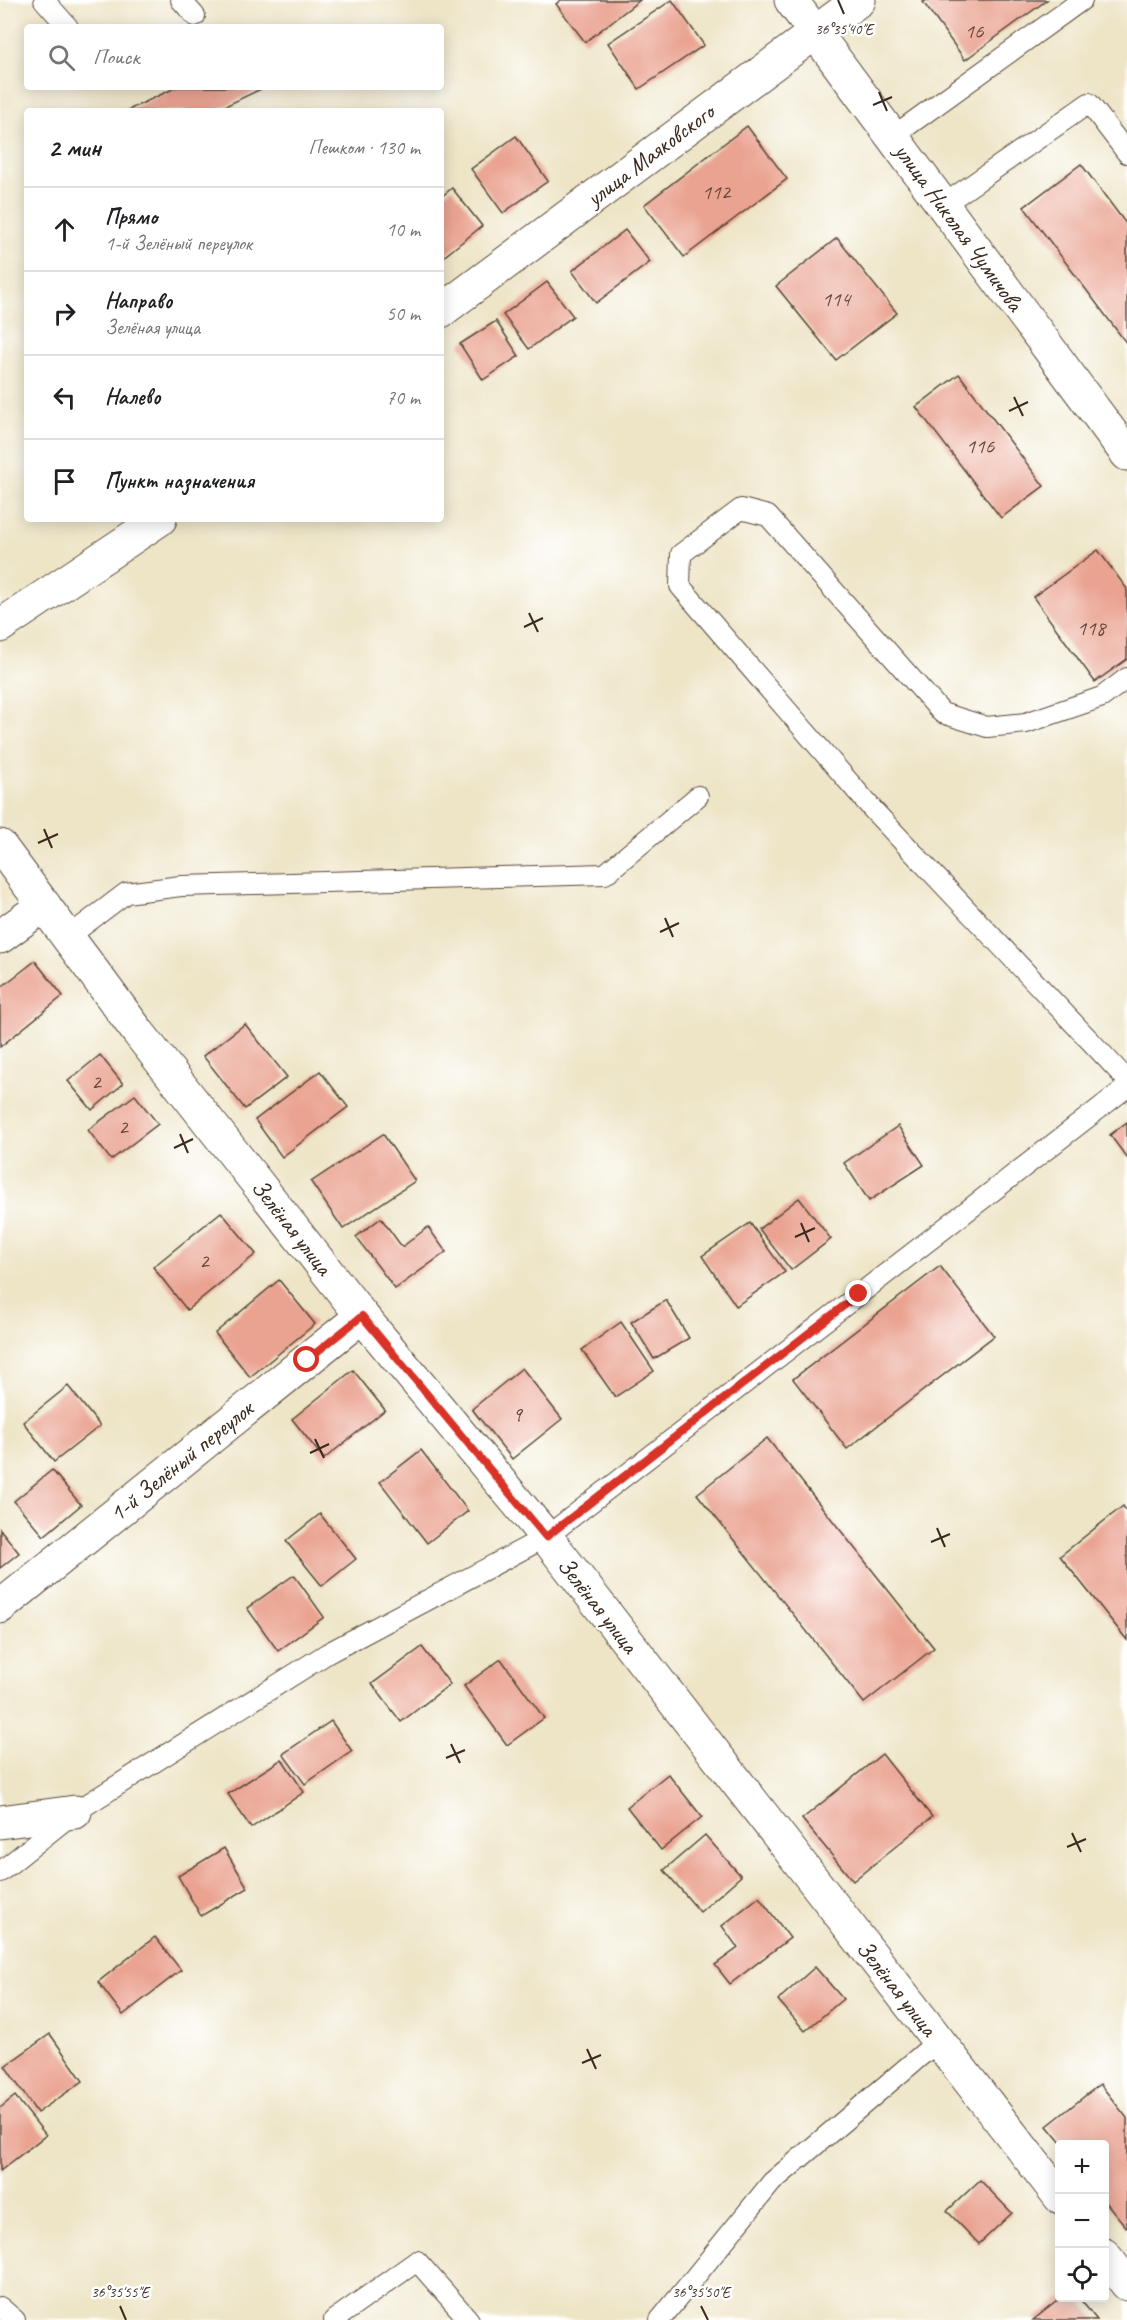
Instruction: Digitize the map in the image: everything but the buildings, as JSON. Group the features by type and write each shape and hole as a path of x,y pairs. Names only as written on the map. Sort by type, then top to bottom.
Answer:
{"street":[{"name":"улица Николая Чумичова","path":"791,0 1127,454"},
{"name":"улица Маяковского","path":"444,309 859,0"},
{"path":"0,626 156,522"},
{"name":"Зелёная улица","path":"0,846 146,1041 362,1316 546,1537 1057,2194"},
{"path":"0,938 44,905"},
{"name":"1-й Зелёный переулок","path":"0,1607 362,1316"},
{"path":"0,1822 75,1812"},
{"path":"1109,2261 1127,2284"}],"lane":[{"path":"44,0 65,24"},
{"path":"181,0 195,16"},
{"path":"892,137 1082,0"},
{"path":"943,205 1089,103 1127,153"},
{"path":"1127,678 1102,697 1026,723 987,727 942,713 768,516 741,509 681,554 680,586 874,811 1127,1080"},
{"path":"68,937 126,892 181,886 605,874 698,795"},
{"path":"0,1872 75,1812 328,1653 546,1537 1127,1087"},
{"path":"660,2320 772,2182 938,2041"},
{"path":"334,2320 417,2261 469,2320"},
{"path":"0,2307 15,2320"}],"route":[{"path":"307,1360 362,1316 546,1537 859,1294"}]}
